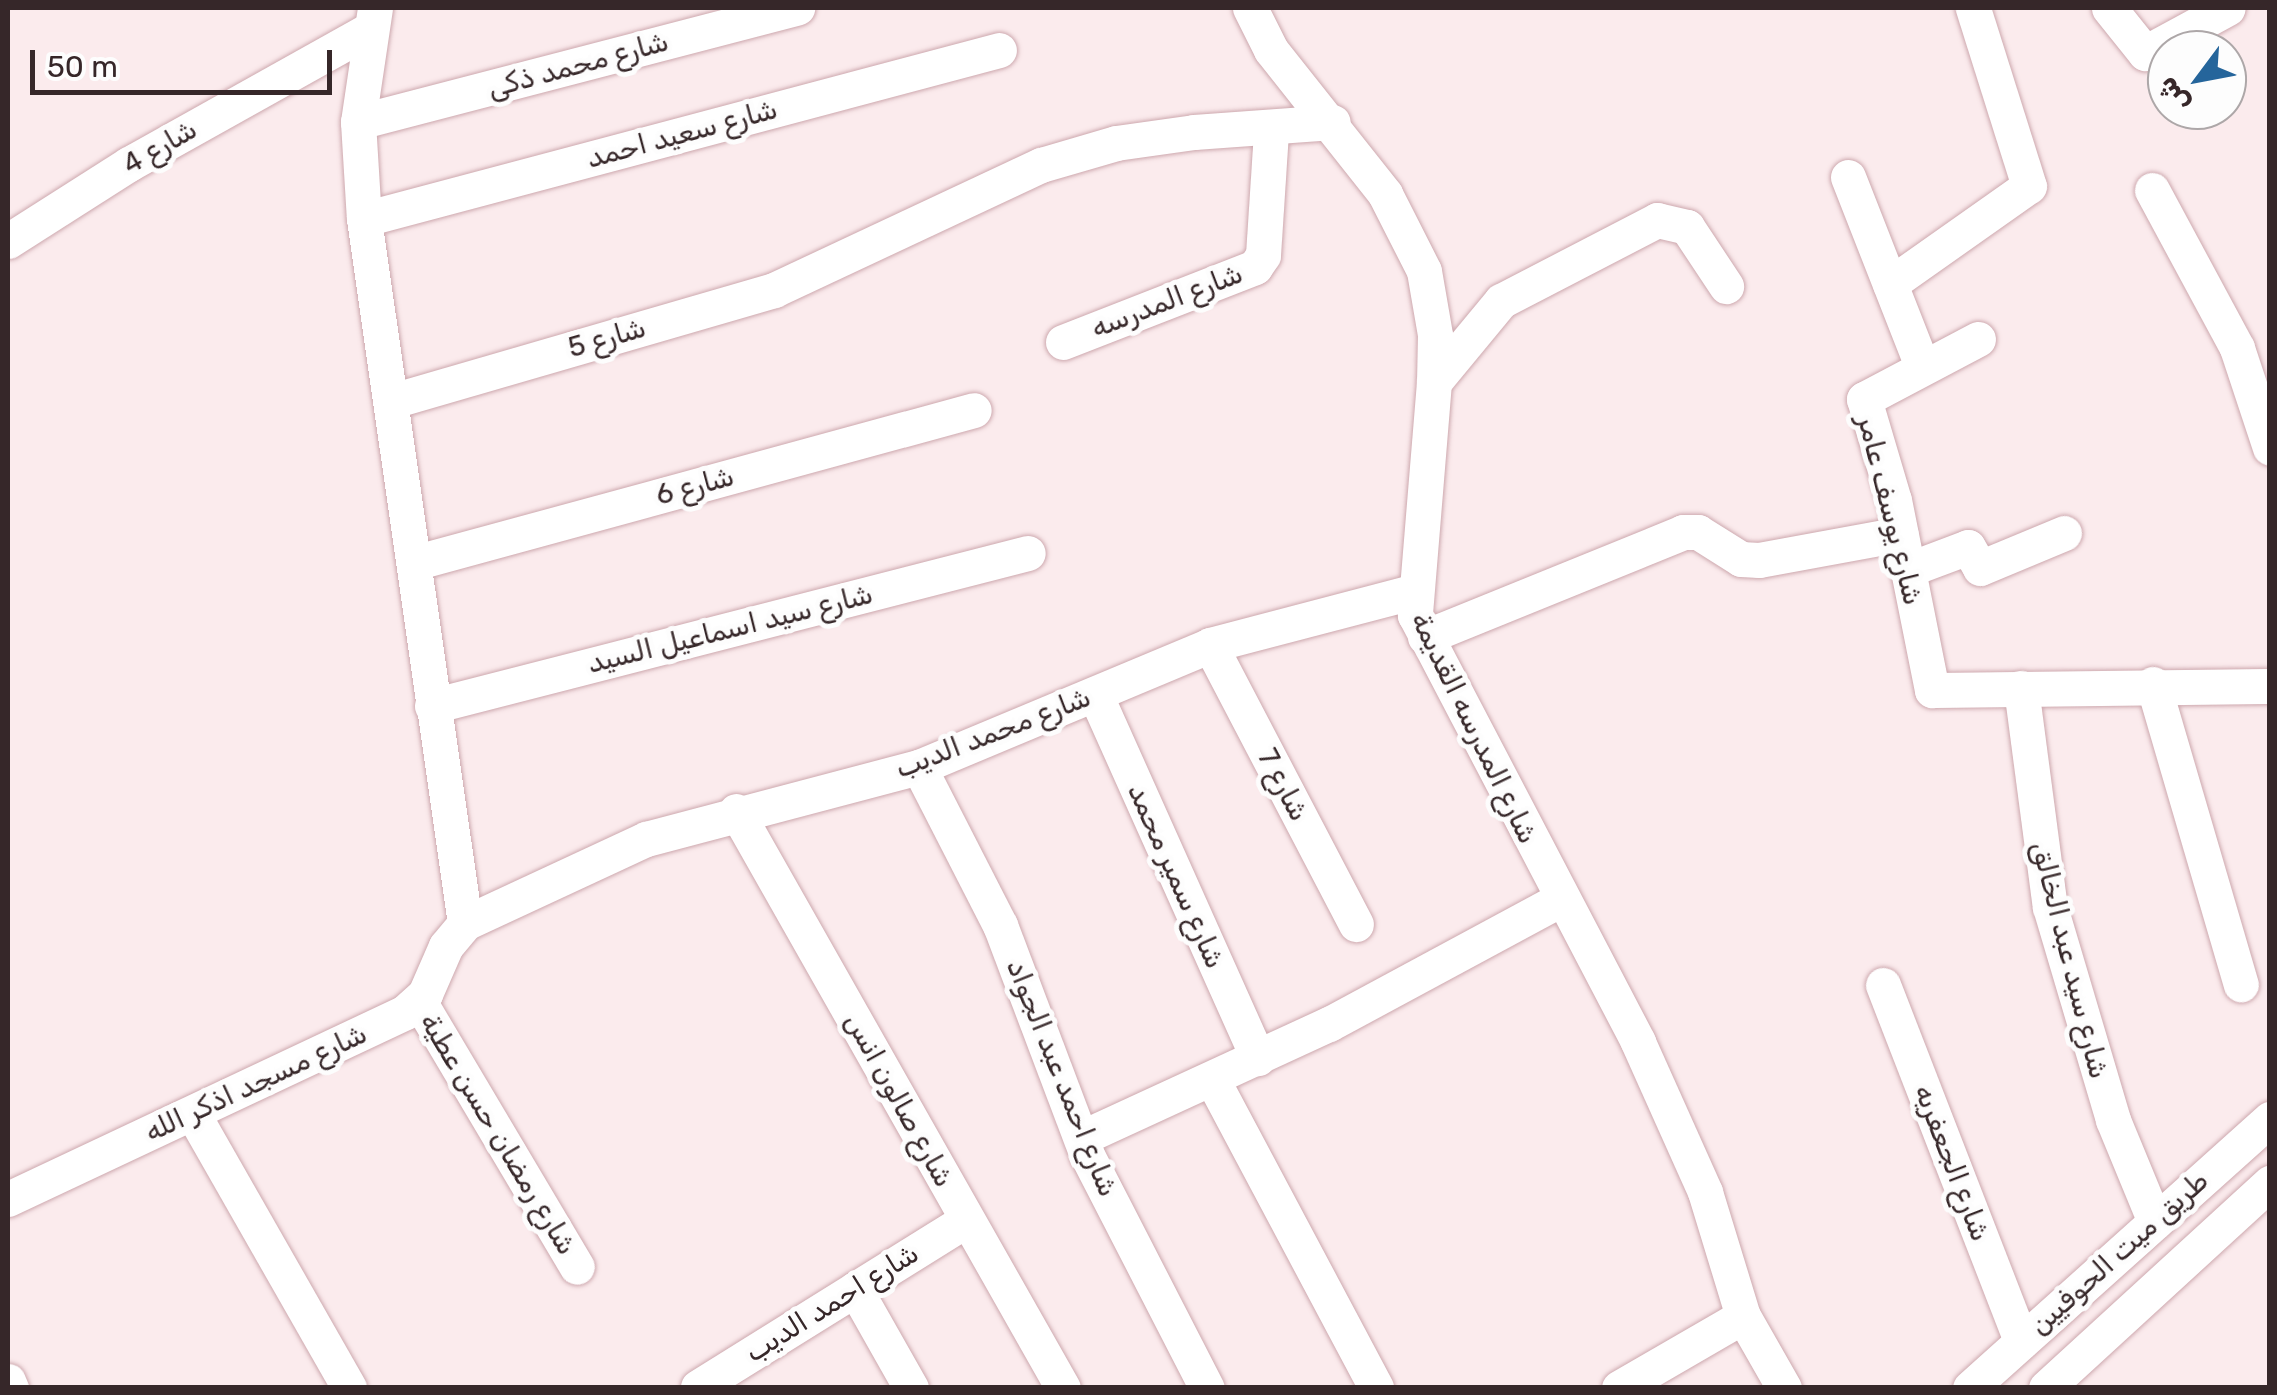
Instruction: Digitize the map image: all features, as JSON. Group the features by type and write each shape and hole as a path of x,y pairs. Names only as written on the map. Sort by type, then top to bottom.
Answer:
{"street":[{"name":"شارع محمد ذكى","path":"358,122 797,8"},
{"name":"شارع المدرسه القديمة","path":"1250,8 1272,50 1333,122 1386,194 1424,270 1436,335 1412,592 1425,637 1672,1114 1729,1257 1743,1316 1784,1388"},
{"path":"1890,284 2023,194 2029,183 1973,8"},
{"path":"2110,8 2141,54 2228,8"},
{"path":"371,19 358,122 364,219 417,562 432,706 465,923 418,1001"},
{"name":"شارع 4","path":"8,240 371,19"},
{"name":"شارع سعيد احمد","path":"364,219 1000,50"},
{"name":"شارع 5","path":"392,401 774,290 1041,165 1116,143 1272,131 1333,122"},
{"name":"شارع المدرسه","path":"1062,342 1254,267 1264,247 1272,131"},
{"path":"1848,177 1922,366"},
{"path":"2152,190 2237,348 2270,448"},
{"path":"1434,382 1501,301 1657,220 1688,227 1726,286"},
{"name":"شارع يوسف عامر","path":"1978,339 1864,399 1900,534 1932,690 2021,688"},
{"name":"شارع 6","path":"417,562 974,410"},
{"path":"1425,637 1684,532 1698,532 1741,559 1758,560 1900,534"},
{"path":"1907,570 1966,547 1980,568 2064,533"},
{"name":"شارع سيد اسماعيل السيد","path":"432,706 1028,552"},
{"name":"شارع محمد الديب","path":"465,923 646,839 736,811 919,766 1210,646 1412,592"},
{"name":"شارع 7","path":"1210,646 1356,924"},
{"path":"2153,684 2240,984"},
{"path":"2021,688 2270,686"},
{"name":"شارع سيد عبد الخالق","path":"2021,688 2050,908 2101,1085 2155,1222"},
{"name":"شارع سمير محمد","path":"1095,694 1258,1058"},
{"name":"شارع احمد عبد الجواد","path":"919,766 1000,924 1083,1138 1208,1388"},
{"name":"شارع صالون انس","path":"736,811 1063,1388"},
{"path":"1083,1138 1258,1058 1559,900"},
{"name":"شارع الجعفريه","path":"1882,985 2020,1341"},
{"name":"شارع مسجد اذكر الله","path":"8,1198 192,1114 418,1001"},
{"name":"شارع رمضان حسن عطية","path":"418,1001 577,1267"},
{"path":"1212,1078 1376,1388"},
{"path":"192,1114 349,1388"},
{"name":"طريق ميت الحوفيين","path":"1970,1388 2270,1119"},
{"name":"طريق ميت الحوفيين","path":"2046,1388 2270,1183"},
{"name":"شارع احمد الديب","path":"698,1387 966,1220"},
{"path":"855,1290 910,1388"},
{"path":"1619,1388 1743,1316"}]}
